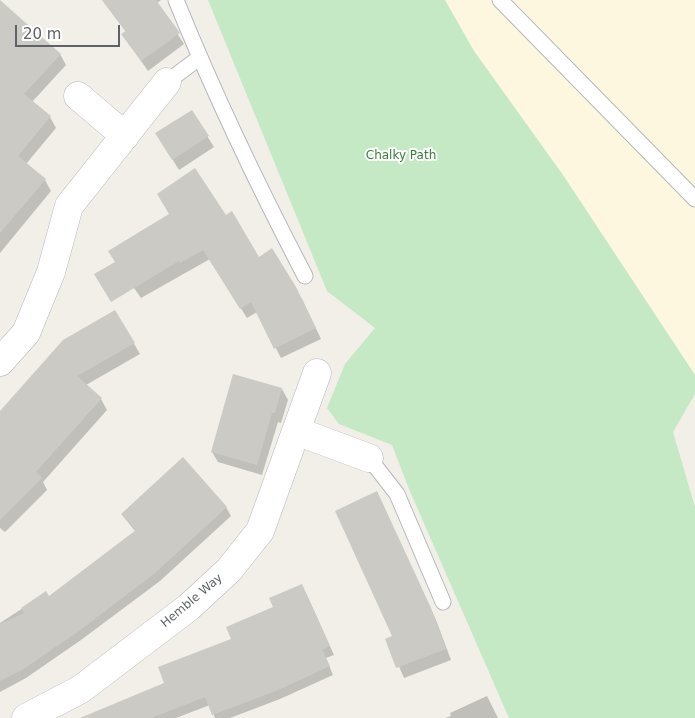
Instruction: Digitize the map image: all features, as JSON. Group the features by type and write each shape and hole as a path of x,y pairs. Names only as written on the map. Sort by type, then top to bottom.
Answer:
{"street":[{"path":"0,362 26,333 51,272 69,206 167,82"},
{"path":"78,96 125,136"},
{"name":"Hemble Way","path":"26,718 81,689 189,607 229,570 260,531 317,373"},
{"path":"296,431 369,458"}],"lane":[{"path":"176,0 199,58 276,220 305,276"},
{"path":"500,0 695,199"},
{"path":"167,82 199,58"},
{"path":"369,458 397,494 442,602"}],"shaded area":[{"path":"445,0 695,0 695,375 563,175 474,51"}],"green space":[{"name":"Chalky Path","path":"208,0 445,0 474,51 563,175 695,375 695,394 673,432 695,507 695,718 509,718 409,489 392,445 339,424 327,408 345,364 375,328 327,291"}],"building":[{"path":"0,0 61,54 24,94 51,116 18,156 46,179 0,233"},
{"path":"102,0 156,0 180,33 141,61 121,34 126,31"},
{"path":"192,110 209,136 172,160 155,133"},
{"path":"195,168 226,215 232,211 259,257 272,248 296,287 316,328 274,349 251,302 240,309 203,250 180,263 179,261 111,302 94,274 115,262 108,251 169,214 157,194"},
{"path":"115,310 135,343 77,376 102,398 36,472 42,478 0,520 0,411 63,340"},
{"path":"233,374 282,388 275,413 272,413 257,465 211,452"},
{"path":"183,457 227,507 155,573 79,631 22,670 0,681 0,624 24,613 21,608 46,591 49,596 136,530 121,514"},
{"path":"377,491 431,608 446,649 396,668 385,639 392,636 335,511"},
{"path":"302,584 330,646 322,650 330,666 276,691 212,715 205,697 151,718 80,718 164,683 158,667 231,639 226,627 273,607 269,598"}]}
